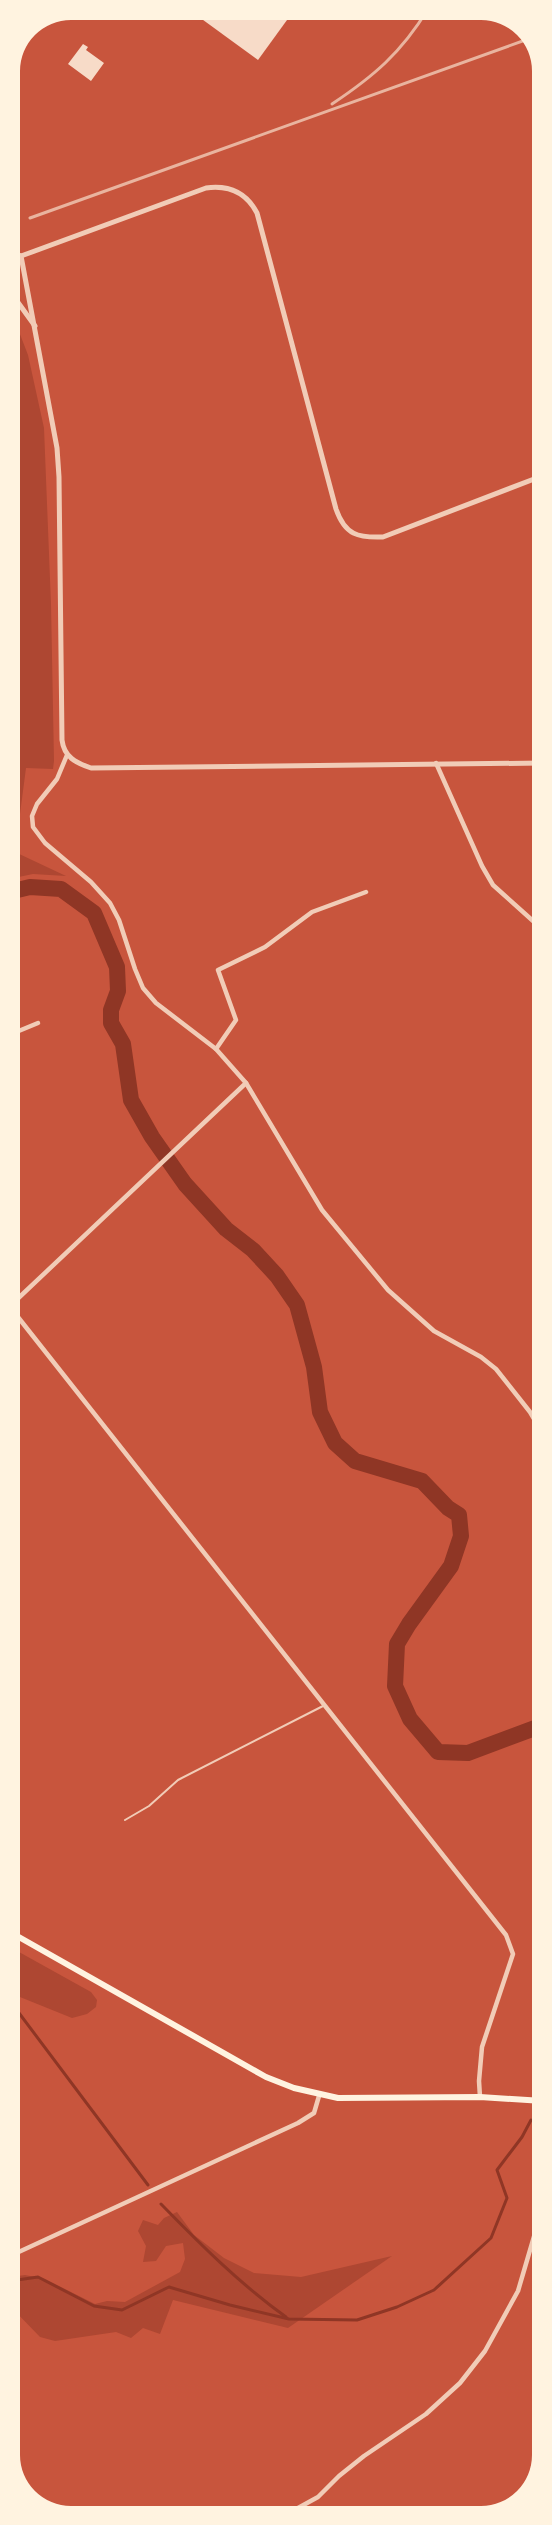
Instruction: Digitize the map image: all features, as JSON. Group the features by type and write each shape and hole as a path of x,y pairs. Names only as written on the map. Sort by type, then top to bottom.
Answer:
{"main road":[{"path":"20,1938 266,2077 319,2096 356,2100 480,2097 532,2100"}],"street":[{"path":"532,480 383,537 361,538 350,532 340,520 336,509 258,213 252,202 236,191 223,186 206,188 21,256 54,428 59,477 62,740 67,754 74,761 91,768 532,763"},
{"path":"20,305 36,327"},
{"path":"67,754 57,779 37,804 32,816 35,831 56,854 91,882 110,903 119,920 138,977 148,994 216,1049 246,1083 322,1210 388,1290 426,1325 481,1357 496,1369 532,1415"},
{"path":"436,763 489,879 497,890 532,920"},
{"path":"216,1049 236,1020 218,970 265,947 312,912 366,892"},
{"path":"20,1030 38,1023"},
{"path":"20,1298 246,1083"},
{"path":"20,1320 506,1935 513,1954 482,2047 480,2097"},
{"path":"20,2251 298,2123 314,2113 319,2096"},
{"path":"302,2506 318,2497 364,2456 426,2414 460,2383 485,2351 518,2291 532,2243"}],"lane":[{"path":"125,1820 149,1806 178,1780 326,1705"}],"shaded area":[{"path":"20,334 28,355 44,428 54,761 53,769 26,768 20,814"},
{"path":"20,854 66,876 33,874 20,877"},
{"path":"20,1953 91,1992 97,2000 96,2007 87,2014 72,2018 20,1997"},
{"path":"177,2212 194,2235 224,2258 254,2273 301,2277 392,2256 288,2328 173,2300 160,2334 143,2328 131,2338 116,2332 55,2341 40,2337 20,2316 20,2276 45,2279 95,2304 107,2301 125,2302 180,2272 185,2259 183,2243 166,2246 156,2261 143,2262 146,2246 138,2231 143,2220 158,2225 164,2218"}],"building":[{"path":"203,20 287,20 258,60"},
{"path":"83,44 88,47 86,50 104,63 91,81 68,64"}],"waterway":[{"path":"20,889 30,887 61,889 94,913 117,967 118,991 111,1010 111,1023 123,1044 131,1100 152,1137 185,1184 226,1229 253,1250 277,1276 297,1305 314,1367 320,1412 335,1443 355,1461 422,1481 448,1508 459,1515 461,1536 451,1566 397,1644 395,1686 410,1719 438,1752 468,1753 532,1729"},
{"path":"20,2014 148,2185"},
{"path":"20,2280 38,2277 94,2306 122,2310 169,2287 289,2319 357,2320 397,2307 434,2290 491,2238 507,2198 497,2170 522,2137 531,2120"},
{"path":"161,2204 206,2249 286,2317"}],"railway":[{"path":"332,104 361,84 386,62 421,20"},
{"path":"30,218 523,41"}]}
